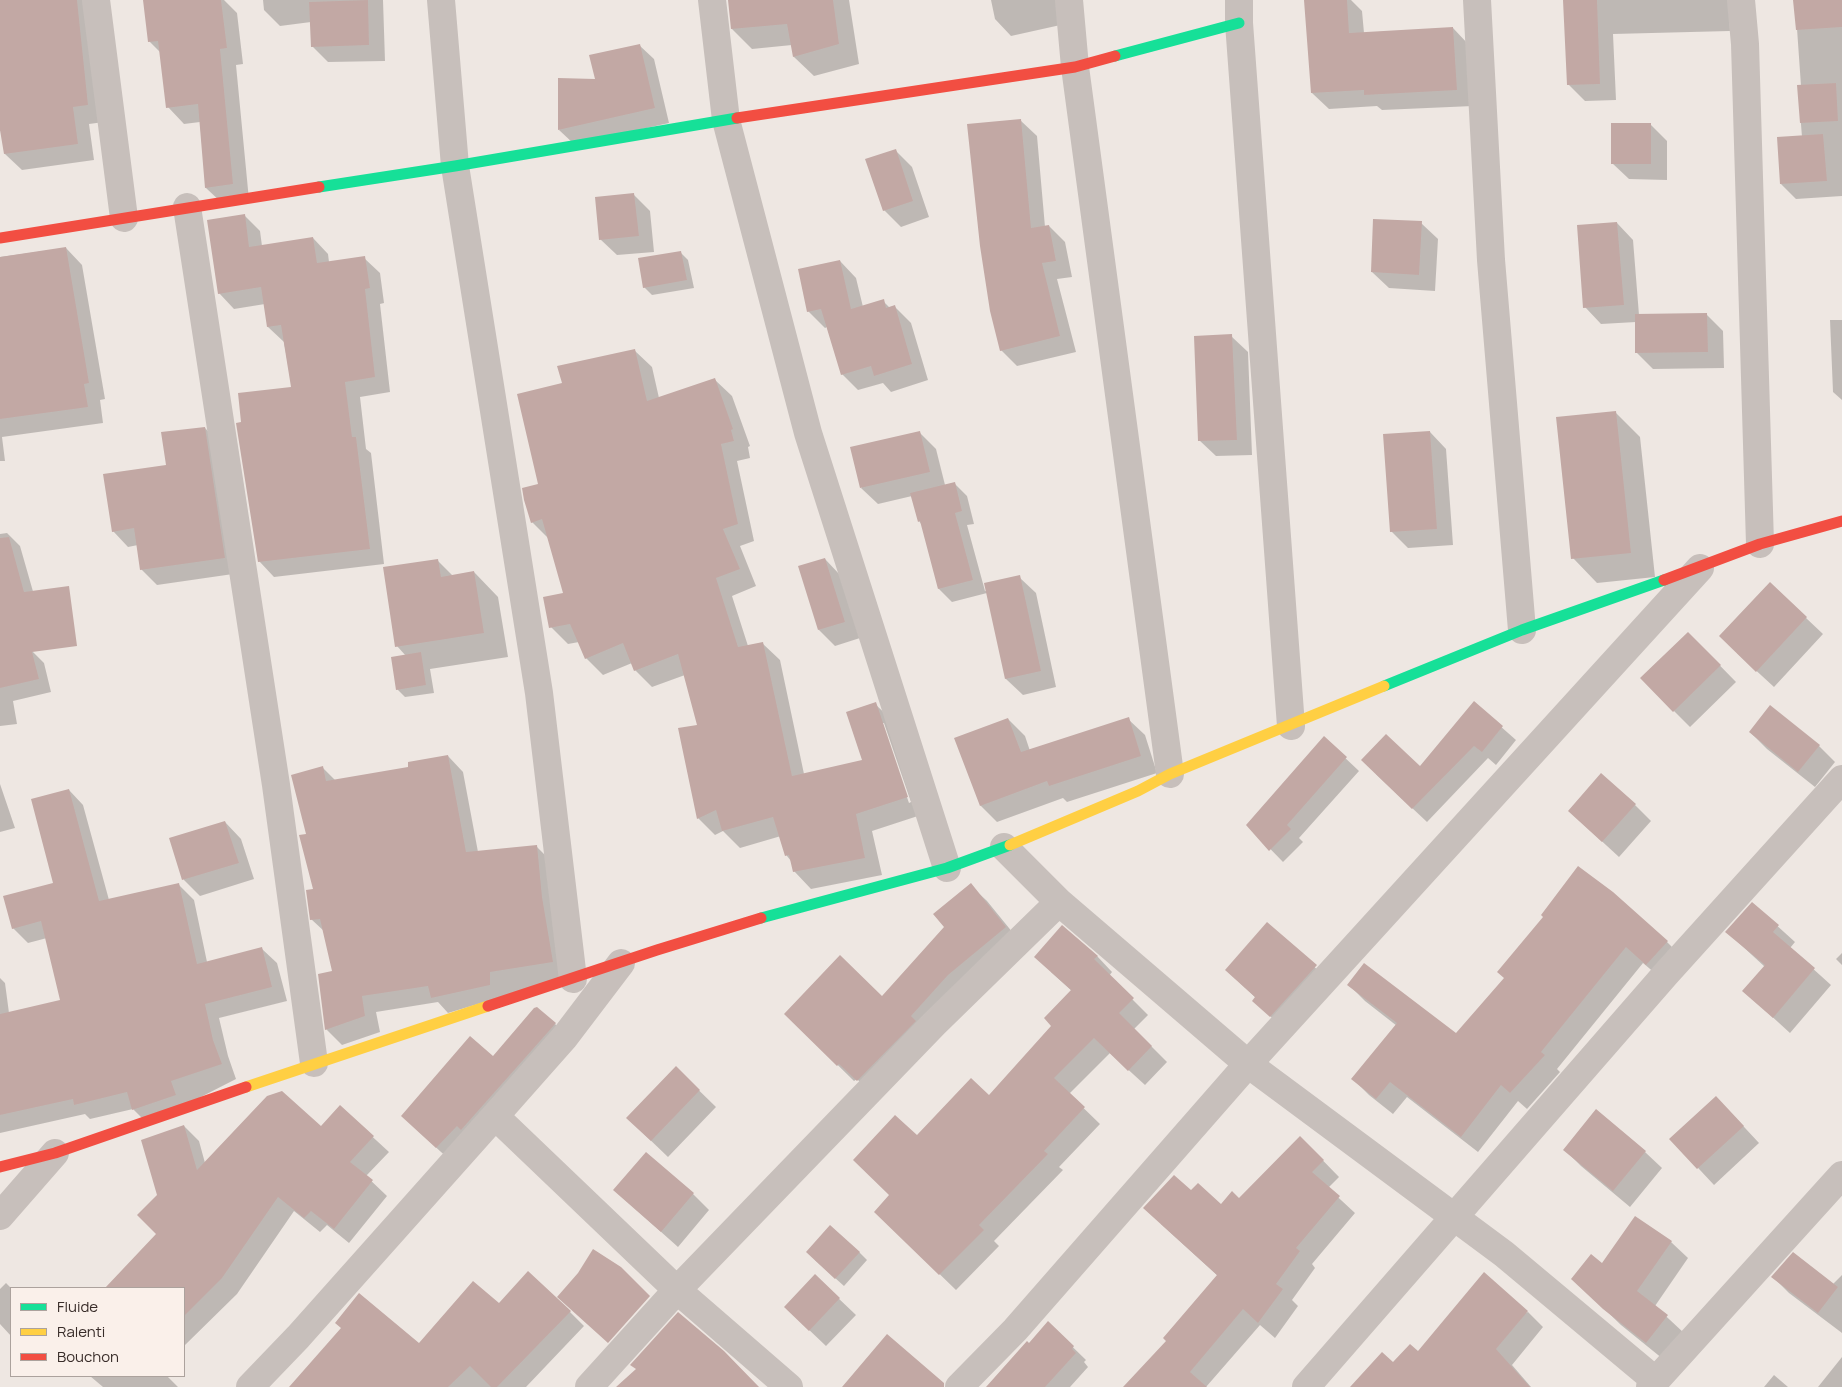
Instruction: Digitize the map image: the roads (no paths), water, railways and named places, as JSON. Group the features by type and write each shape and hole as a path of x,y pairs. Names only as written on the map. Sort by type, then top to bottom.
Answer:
{"street":[{"path":"96,0 124,218"},
{"path":"442,0 455,166 539,693 573,979"},
{"path":"712,0 726,120 808,432 947,868"},
{"path":"1069,0 1075,67 1170,774"},
{"path":"1477,0 1491,260 1522,630"},
{"path":"1741,0 1746,54 1760,544"},
{"path":"0,238 455,166 726,120 1075,67 1239,12 1291,726"},
{"path":"187,207 276,785 314,1063"},
{"path":"0,1167 55,1153 314,1063 656,950 784,911 947,868 1004,847 1138,791 1170,774 1522,630 1700,568 1760,544 1842,521"},
{"path":"958,1387 1015,1330 1248,1064 1700,568"},
{"path":"1306,1387 1665,974 1842,779"},
{"path":"1004,847 1058,902 1248,1064 1504,1254 1653,1384 1842,1175"},
{"path":"589,1387 677,1290 934,1024 1058,902"},
{"path":"250,1387 298,1337 564,1038 621,963"},
{"path":"495,1116 677,1290 788,1387"},
{"path":"0,1216 55,1153"}]}
